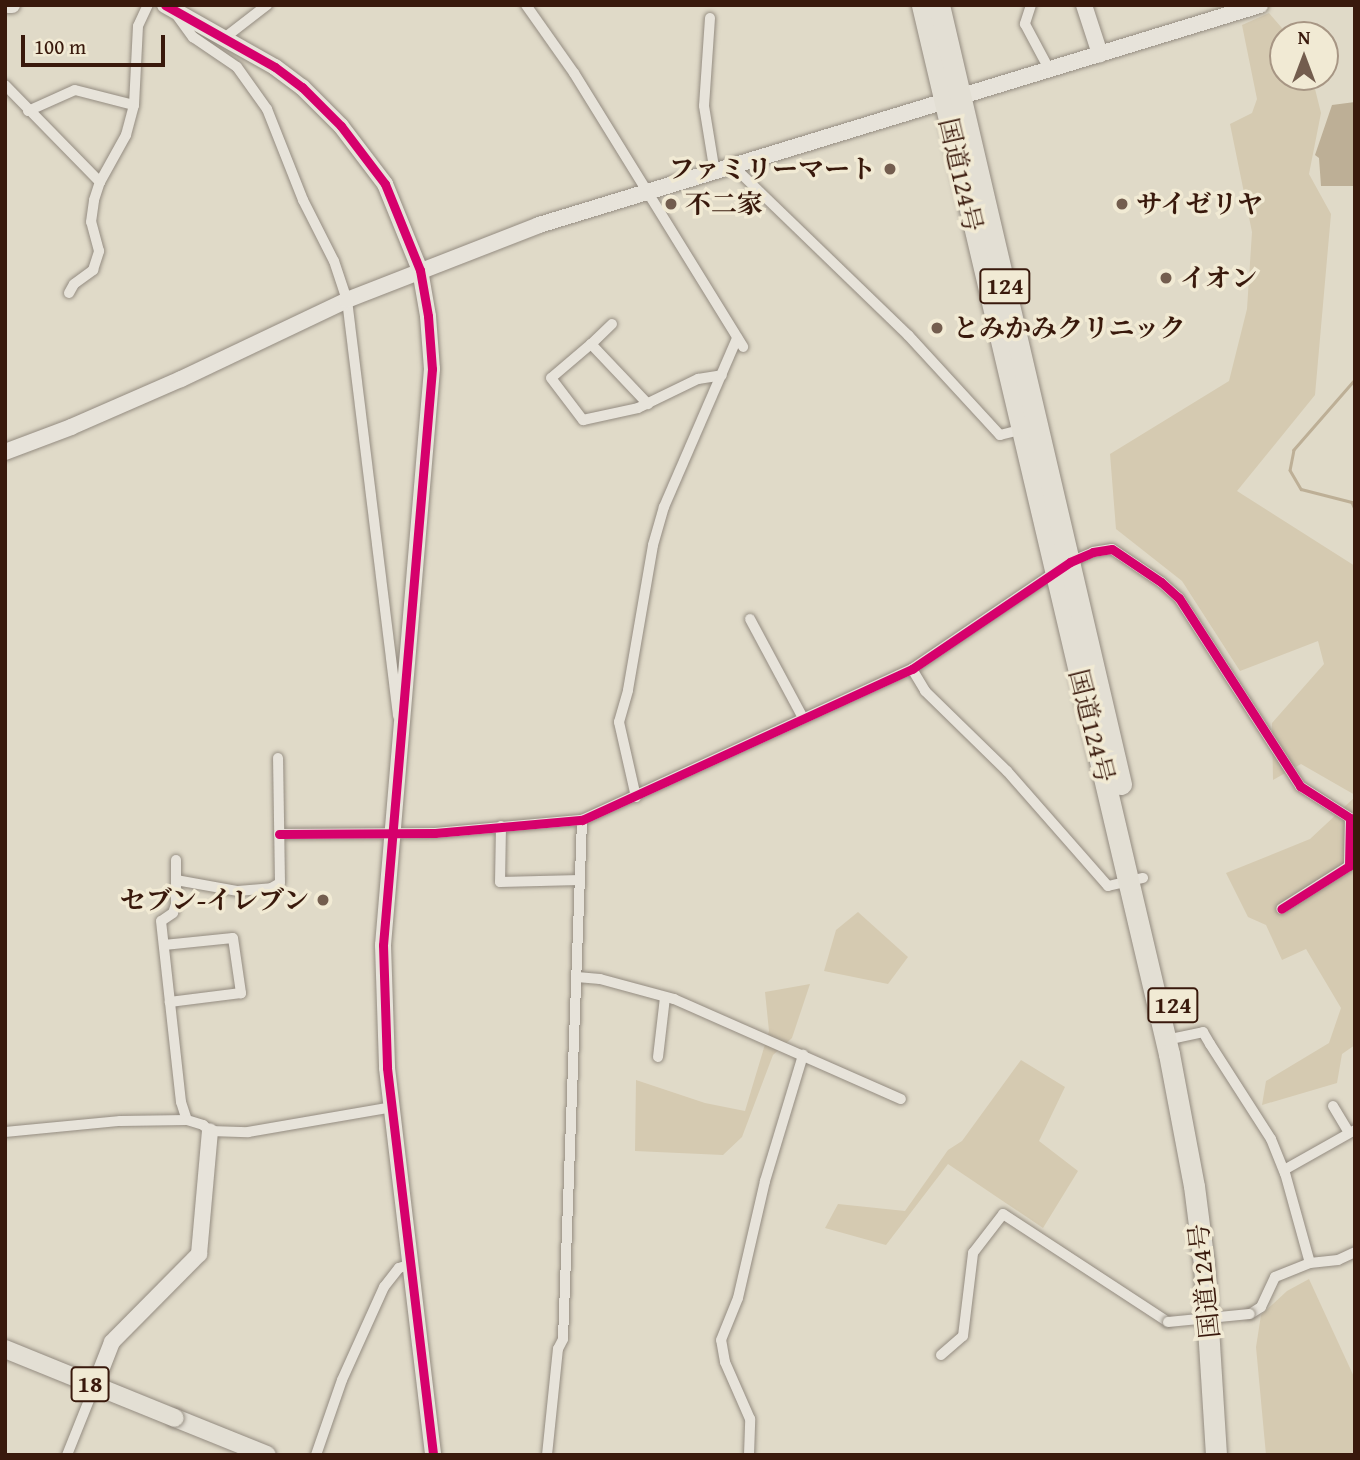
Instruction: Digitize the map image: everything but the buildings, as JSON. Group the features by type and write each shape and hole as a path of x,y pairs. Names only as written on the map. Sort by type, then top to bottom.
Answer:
{"highway":[{"name":"国道124号","path":"922,5 953,100 1173,1038 1195,1112 1217,1264 1230,1455"},
{"name":"国道124号","path":"939,5 953,100"},
{"name":"国道124号","path":"1173,1038 1204,1264 1216,1455"}],"main road":[{"name":"18","path":"5,1349 267,1455"}],"street":[{"path":"5,14 10,5"},
{"path":"69,293 74,284 93,270 99,251 91,222 100,182 126,135 134,105 138,26 148,5"},
{"path":"223,39 267,5"},
{"path":"527,5 574,73 740,343 722,374 664,507 653,545 628,690 619,722 636,797"},
{"path":"1031,5 1025,24 1049,69"},
{"path":"1084,5 1100,54"},
{"path":"5,452 71,427 181,379 347,300 539,225 1260,5"},
{"path":"169,7 293,80 341,126 385,184 420,271 428,316 432,369 383,945 387,1068 408,1265 433,1455"},
{"path":"169,7 193,37 237,67 267,109 303,200 334,261 347,300 369,464 394,700 400,722"},
{"path":"710,18 705,106 715,173"},
{"path":"5,85 100,182"},
{"path":"28,111 75,90 134,105"},
{"path":"734,167 908,335 1000,435 1030,427"},
{"path":"612,324 551,378 583,420 648,404 698,379 722,374"},
{"path":"591,344 648,404"},
{"path":"279,834 391,834 582,820 912,669 1063,566 1093,552 1112,550 1161,582 1179,598 1300,786 1350,818 1349,866 1281,909"},
{"path":"750,619 803,718"},
{"path":"912,669 925,691 1007,771 1108,886 1136,880"},
{"path":"176,880 239,891 271,888 280,883 278,758"},
{"path":"547,1455 558,1349 563,1339 582,820"},
{"path":"501,826 500,881 580,880"},
{"path":"177,860 173,913 161,921 181,1102 187,1120"},
{"path":"164,946 233,938 241,993 170,1002"},
{"path":"577,977 600,979 665,997 901,1099"},
{"path":"658,1057 665,997"},
{"path":"1173,1038 1203,1032 1271,1139 1284,1170 1310,1264"},
{"path":"749,1455 750,1419 725,1362 722,1340 738,1298 765,1181 803,1055"},
{"path":"5,1132 120,1121 187,1120 203,1125 210,1131 248,1132 393,1107"},
{"path":"1284,1170 1352,1132 1333,1107"},
{"path":"67,1455 112,1342 199,1254 210,1131"},
{"path":"940,1355 963,1336 973,1253 1003,1214 1168,1322 1250,1314 1261,1307 1275,1277 1310,1264 1338,1260 1355,1252"},
{"path":"316,1455 342,1380 384,1287 399,1268 408,1265"}],"shaded area":[{"path":"1269,13 1276,21 1269,21 1269,91 1316,91 1321,113 1309,174 1331,214 1315,395 1237,491 1355,566 1355,795 1301,764 1273,780 1272,723 1324,664 1318,641 1240,671 1182,581 1116,529 1110,454 1229,381 1247,309 1252,232 1230,124 1252,113 1257,99 1242,25"},
{"path":"1355,102 1355,186 1321,186 1319,158 1315,155 1332,105"},
{"path":"1355,797 1355,1045 1342,1054 1337,1083 1262,1105 1266,1081 1329,1043 1341,1008 1306,949 1282,960 1266,925 1248,917 1226,873 1310,839"},
{"path":"858,912 908,957 888,984 824,971 836,930"},
{"path":"810,984 792,1038 773,1055 742,1137 723,1155 635,1151 636,1080 705,1103 745,1111 769,1031 765,992"},
{"path":"1021,1060 1065,1087 1039,1141 1078,1171 1043,1228 948,1164 886,1245 825,1228 838,1204 905,1211 948,1150 962,1141"},
{"path":"1309,1279 1355,1379 1355,1455 1266,1455 1256,1347 1261,1315 1287,1291"}],"waterway":[{"path":"1355,380 1294,450 1290,470 1301,489 1352,502 1355,509"}],"cycle path":[{"path":"165,5 275,67 302,87 341,126 385,184 420,270 428,316 432,369 383,945 387,1068 433,1455"},
{"path":"279,834 435,833 582,820 912,669 1070,562 1093,552 1112,549 1161,582 1179,598 1300,786 1350,818 1349,866 1281,909"}],"place":[{"name":"ファミリーマート","path":"890,169"},
{"name":"不二家","path":"671,204"},
{"name":"サイゼリヤ","path":"1122,204"},
{"name":"イオン","path":"1166,278"},
{"name":"とみかみクリニック","path":"937,328"},
{"name":"セブン-イレブン","path":"323,900"}]}
